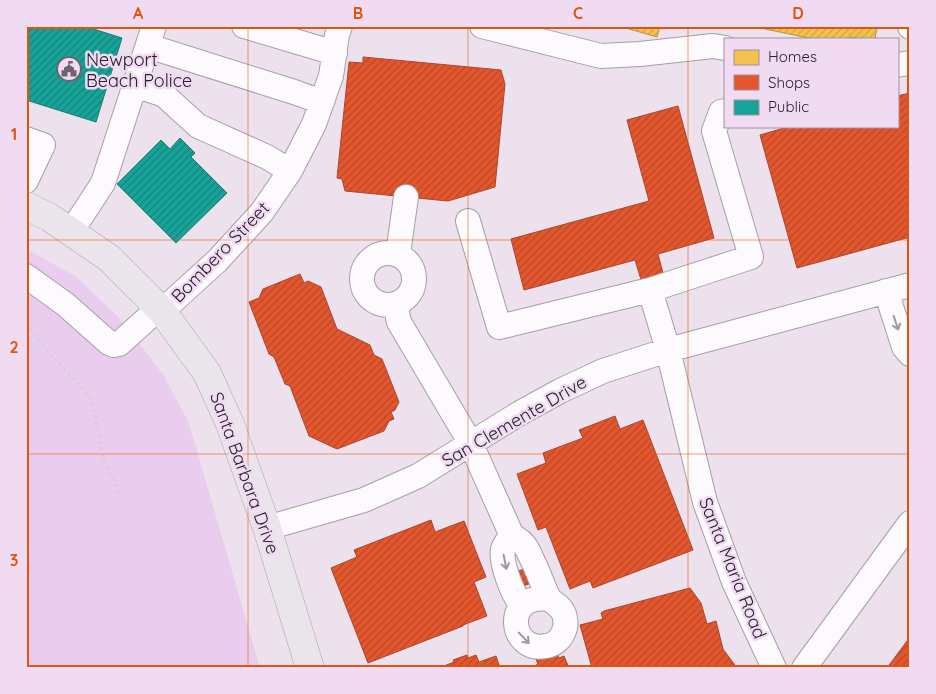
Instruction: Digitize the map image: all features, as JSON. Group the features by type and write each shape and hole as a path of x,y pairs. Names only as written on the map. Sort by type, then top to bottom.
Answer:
{"main road":[{"name":"Santa Barbara Drive","path":"26,206 49,217 109,258 160,309 207,373 230,424 267,528 310,668"}],"street":[{"path":"244,26 335,53"},
{"name":"Bombero Street","path":"26,276 65,304 110,343 118,344 217,261 262,212 290,171 314,124 331,76 337,34 340,26"},
{"path":"482,26 601,56 714,46 724,48"},
{"path":"71,232 104,183 151,36 322,102"},
{"path":"135,85 164,95 198,126 267,157 290,171"},
{"path":"468,220 499,327 650,290 751,257 714,131 721,112 724,111"},
{"path":"26,139 43,145 26,181"},
{"path":"398,254 406,197"},
{"path":"390,252 398,254 411,265 414,272 413,288 403,301 386,305 370,298 364,290 362,282 363,272 366,264 372,258 390,252"},
{"name":"San Clemente Drive","path":"267,528 364,500 418,476 520,413 560,391 603,371 668,350 910,285"},
{"name":"Santa Maria Road","path":"650,290 668,350 705,502 734,582 774,668"},
{"path":"886,291 904,347 910,354"},
{"path":"395,304 399,322 471,444 512,536 520,539 527,548 549,599"},
{"path":"804,668 910,523"},
{"path":"512,536 506,543 503,557 512,590 522,606"},
{"path":"539,598 549,599 558,604 563,612 565,621 564,631 559,640 551,645 532,646 524,641 518,633 517,614 522,606 530,600 539,598"}],"path":[{"path":"26,324 51,355 89,395 94,404 103,458 120,496"}],"shaded area":[{"path":"26,249 77,277 123,322 164,376 189,423 260,668 26,668"}],"building: Homes":[{"path":"619,26 660,26 657,37"},
{"path":"751,26 877,26 875,38 808,38"}],"building: Shops":[{"path":"363,57 501,70 505,84 495,187 448,201 345,191 342,179 337,178 349,62 363,63"},
{"path":"910,93 910,237 797,268 760,135 784,128 898,128 898,96"},
{"path":"678,106 714,238 658,254 664,277 642,283 635,260 524,290 511,239 649,201 627,120"},
{"path":"300,274 304,283 308,281 321,287 337,329 370,345 374,355 382,359 399,402 395,410 391,412 394,419 389,421 384,431 337,449 309,436 290,386 285,384 274,357 269,354 249,302 259,298 263,289"},
{"path":"615,416 620,429 643,420 693,550 593,588 590,581 570,589 546,527 538,530 517,474 546,463 543,453 583,438 579,430"},
{"path":"431,520 435,532 464,521 486,577 474,582 487,616 368,663 331,568 357,557 354,550"},
{"path":"532,567 537,581 523,586 518,571"},
{"path":"690,588 701,603 707,624 716,621 723,649 737,668 592,668 580,625 603,619 601,613 604,611"},
{"path":"910,637 910,668 887,668"},
{"path":"554,648 559,658 564,656 569,668 531,668 538,664 535,657"},
{"path":"467,655 468,658 476,655 479,662 496,656 500,668 439,668"}],"building: Public":[{"name":"Newport Beach Police","path":"26,26 84,26 122,38 96,122 26,100"},
{"path":"180,138 195,153 191,157 227,193 176,243 117,184 161,140 170,149"}],"place":[{"name":"Newport Beach Police","path":"69,69"}]}
